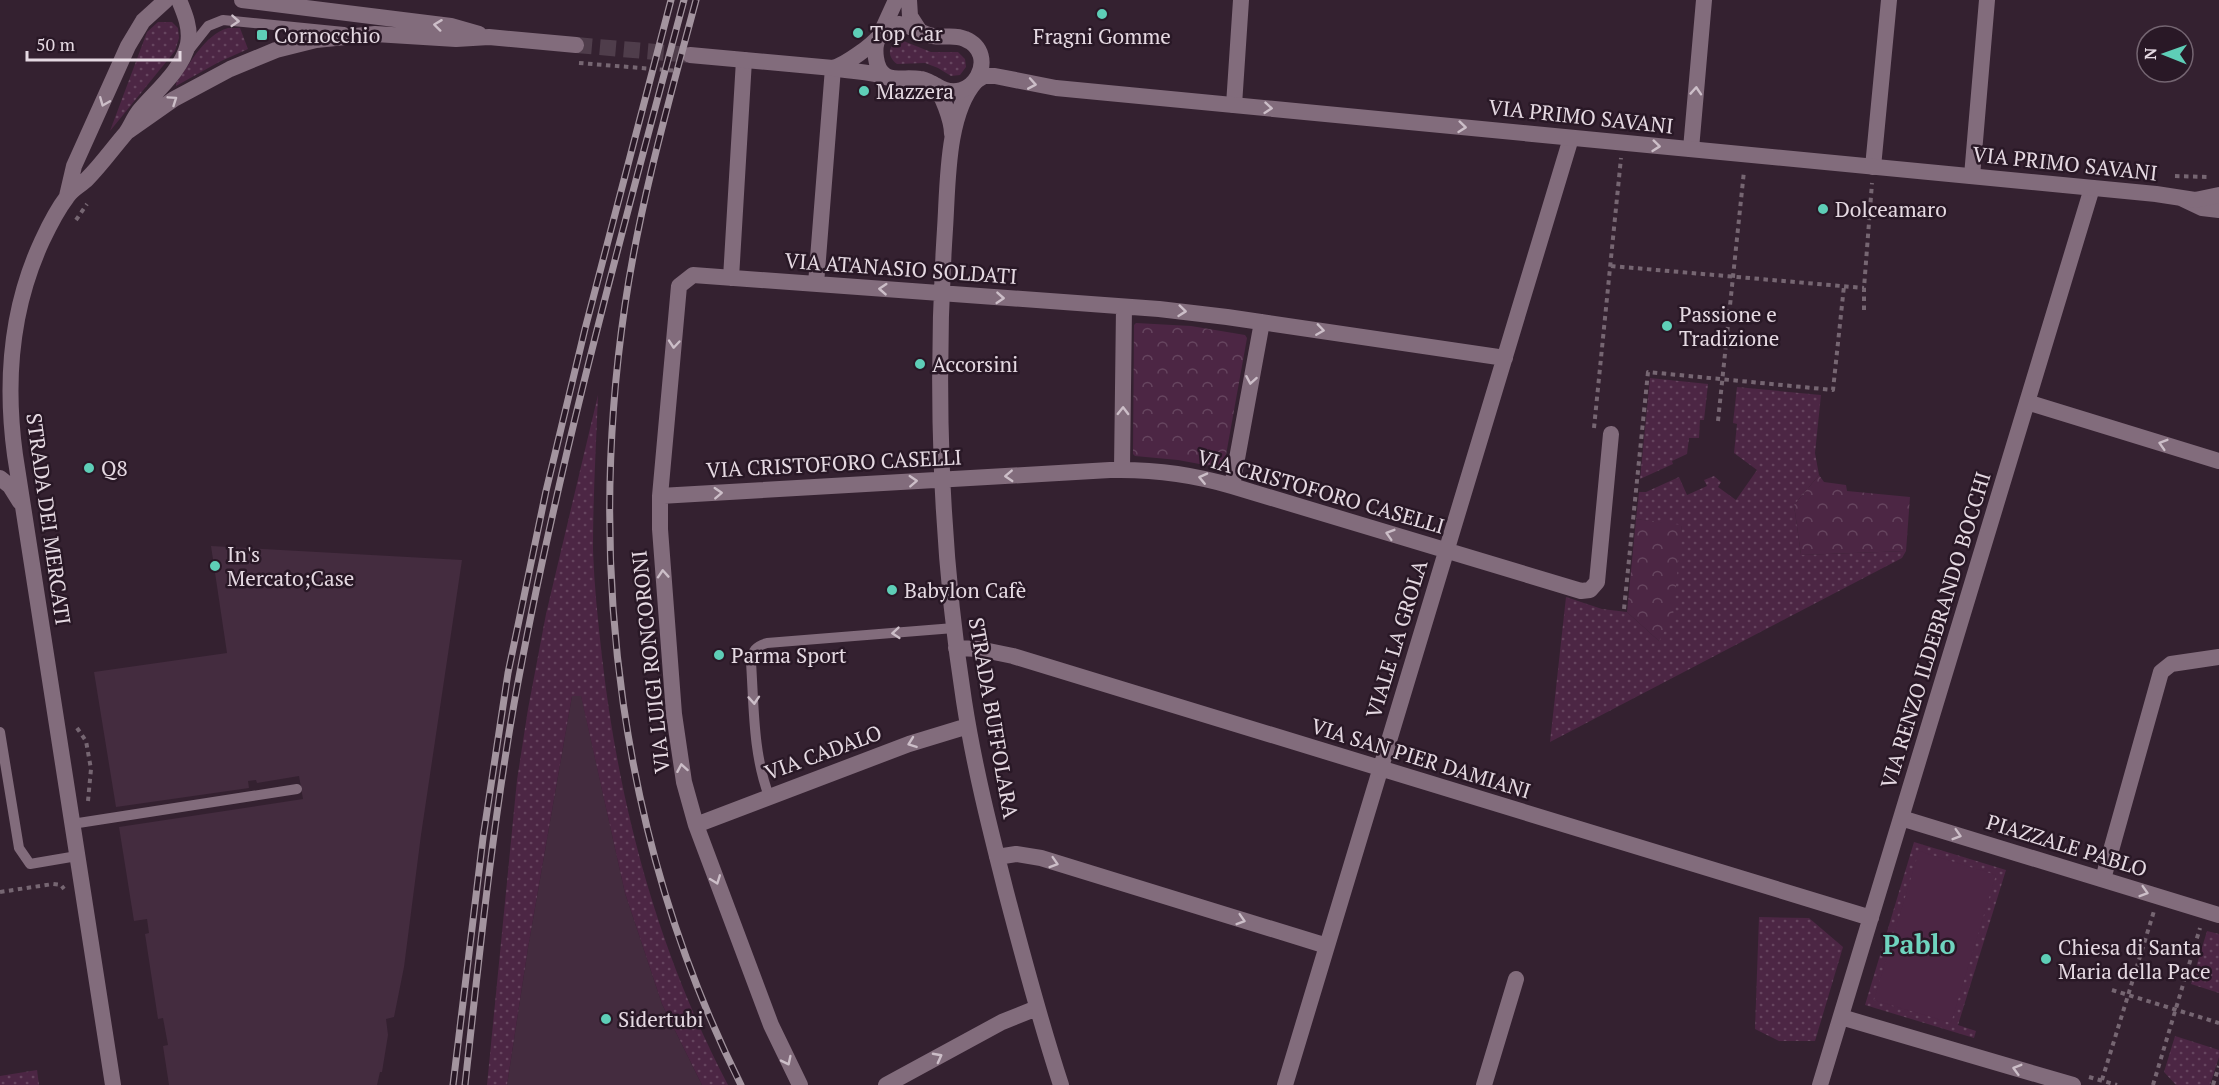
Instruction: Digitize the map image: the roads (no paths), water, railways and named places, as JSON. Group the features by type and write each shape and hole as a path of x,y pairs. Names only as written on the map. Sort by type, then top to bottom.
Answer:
{"street":[{"name":"STRADA DEI MERCATI","path":"113,1085 24,519 13,444 9,387 15,333 25,287 42,240 67,196 74,166 128,46 143,21 166,0"},
{"name":"STRADA DEI MERCATI","path":"67,196 90,176 177,67 186,51 189,36 188,23 179,0"},
{"name":"STRADA DEI MERCATI","path":"242,0 451,26 494,38"},
{"path":"891,78 877,63 876,45 896,0"},
{"path":"909,0 910,16 919,30"},
{"path":"1234,105 1241,0"},
{"path":"1691,149 1704,0"},
{"path":"1873,167 1889,0"},
{"path":"1972,176 1987,0"},
{"path":"816,284 833,68 842,65 868,48 889,27 899,24 909,25 934,36 957,37 970,41 981,59 981,71 976,81"},
{"name":"STRADA DEI MERCATI","path":"125,134 187,91 244,62 295,45 328,38 364,34 456,39 494,38 576,45"},
{"path":"731,278 744,60"},
{"name":"VIA PRIMO SAVANI","path":"690,63 744,60 833,68 891,78 920,78 945,90 954,91 969,87 984,76 995,76 1056,88 1972,176 2183,199 2195,200 2219,195"},
{"name":"STRADA BUFFOLARA","path":"952,134 964,99 976,81"},
{"name":"STRADA BUFFOLARA","path":"933,84 942,96 952,134 942,293 943,480 956,648 975,765 997,857 1037,1008 1061,1085"},
{"name":"VIALE LA GROLA","path":"1285,1085 1571,138"},
{"name":"VIA RENZO ILDEBRANDO BOCCHI","path":"1820,1085 2092,188"},
{"name":"VIA PRIMO SAVANI","path":"2183,199 2202,207 2219,210"},
{"name":"VIA ATANASIO SOLDATI","path":"679,286 693,275 1176,310 1262,322"},
{"name":"VIA LUIGI RONCORONI","path":"679,286 660,496 661,552 674,714 681,768 696,825 771,1025 800,1085"},
{"path":"1122,469 1124,307"},
{"path":"1233,486 1262,322 1505,358"},
{"path":"0,412 6,403 9,387"},
{"path":"2027,402 2219,461"},
{"name":"VIA CRISTOFORO CASELLI","path":"660,496 1122,469 1192,475 1581,591 1590,590 1597,582 1611,434"},
{"path":"0,477 17,496 24,519"},
{"name":"VIA SAN PIER DAMIANI","path":"956,648 1003,653 1870,918"},
{"path":"2103,879 2161,672 2171,664 2219,657"},
{"name":"VIA CADALO","path":"696,825 909,744 968,726"},
{"name":"PIAZZALE PABLO","path":"1901,818 2103,879 2214,921"},
{"path":"997,857 1016,854 1041,858 1327,946"},
{"path":"1484,1085 1516,979"},
{"path":"886,1085 1002,1022 1037,1008"},
{"path":"1841,1017 2079,1080"}],"lane":[{"path":"177,67 205,29 219,21 364,34"},
{"path":"769,796 757,752 751,658 757,646 767,643 954,628"},
{"path":"0,732 19,848 30,864 77,856"},
{"path":"72,824 297,789"}],"tunnel":[{"path":"576,45 690,55"}],"railway":[{"path":"453,1085 483,838 508,673 546,491 585,329 671,0"},
{"path":"465,1085 499,799 531,615 570,438 684,0"},
{"path":"696,0 647,190 625,305 614,405 610,505 613,605 623,704 641,803 667,899 700,993 741,1085"}],"place":[{"name":"Fragni Gomme","path":"1102,14"},
{"name":"Top Car","path":"858,33"},
{"name":"Cornocchio","path":"262,35"},
{"name":"Mazzera","path":"864,91"},
{"name":"Dolceamaro","path":"1823,209"},
{"name":"Passione e Tradizione","path":"1667,326"},
{"name":"Accorsini","path":"920,364"},
{"name":"Q8","path":"89,468"},
{"name":"In's Mercato;Case","path":"215,566"},
{"name":"Babylon Cafè","path":"892,590"},
{"name":"Parma Sport","path":"719,655"},
{"name":"Chiesa di Santa Maria della Pace","path":"2046,959"},
{"name":"Sidertubi","path":"606,1019"}],"district":[{"name":"Pablo","path":"1919,944"}]}
